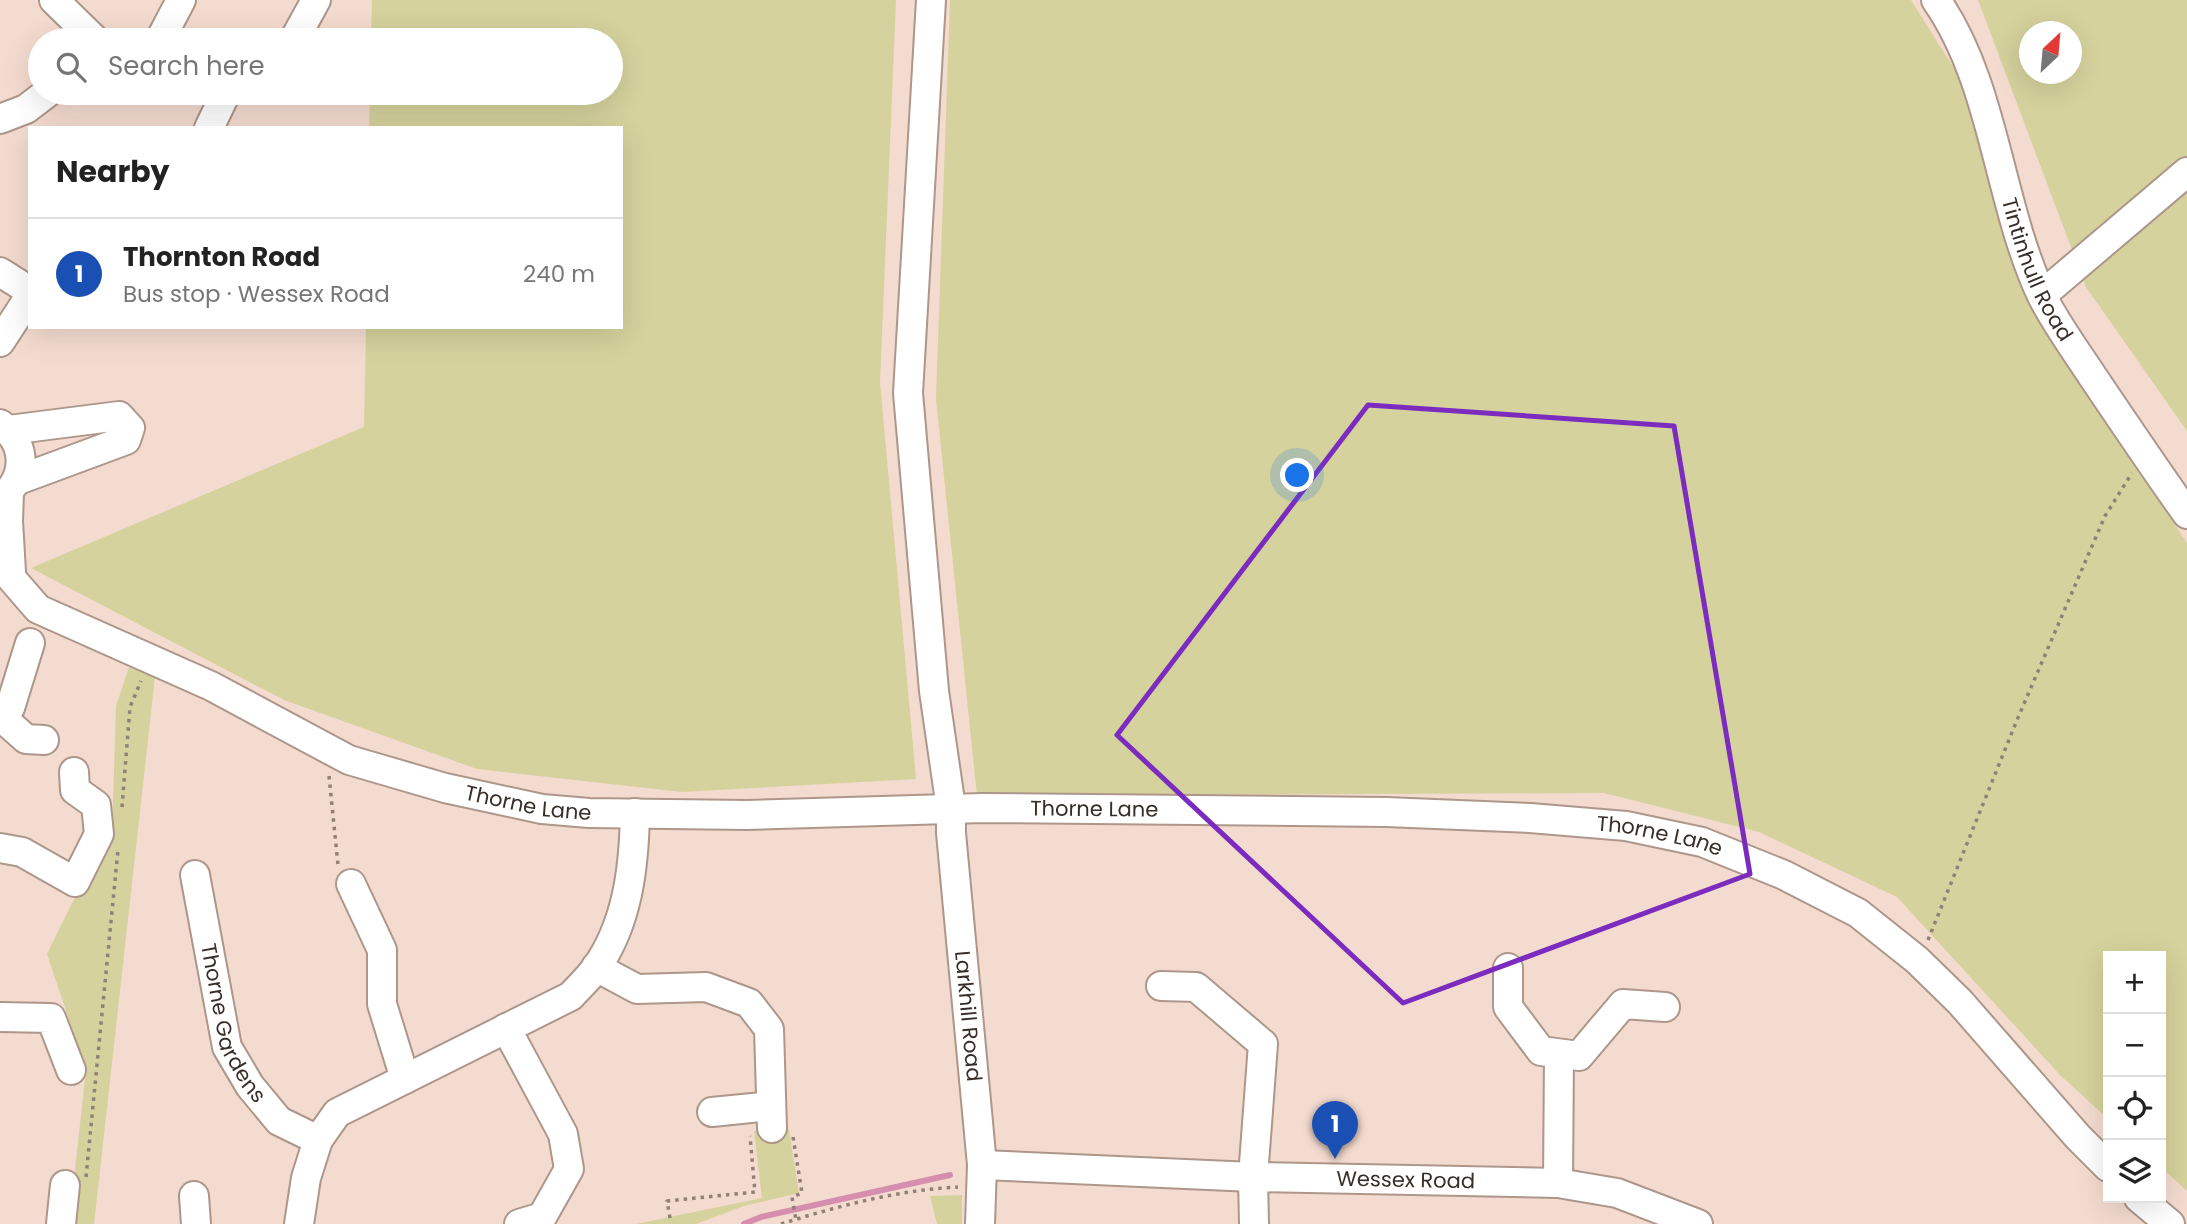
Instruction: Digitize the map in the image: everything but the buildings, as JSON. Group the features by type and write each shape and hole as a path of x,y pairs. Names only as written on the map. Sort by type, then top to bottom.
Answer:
{"street":[{"path":"54,0 83,28"},
{"path":"166,28 181,0"},
{"path":"300,28 316,0"},
{"name":"Larkhill Road","path":"931,0 908,393 934,691 951,808 981,1176 980,1224"},
{"name":"Tintinhull Road","path":"1936,0 1946,13 1966,56 2013,219 2042,295 2062,331 2187,514"},
{"path":"0,119 31,105"},
{"path":"210,126 220,105"},
{"path":"2042,295 2187,172"},
{"path":"0,272 28,293"},
{"path":"0,342 28,297"},
{"path":"9,490 126,440 130,428 119,416 4,427 20,451 22,466 9,490 12,579"},
{"name":"Thorne Lane","path":"0,552 12,579 38,609 211,686 349,760 388,773 542,809 747,815 951,808 1386,812 1530,818 1626,826 1702,842 1784,875 1858,913 1917,960 1960,1002 2103,1162"},
{"path":"30,643 9,708 0,716 26,739 44,740"},
{"path":"0,848 22,852 75,883 99,834 96,805 75,790 74,772"},
{"path":"299,1224 306,1178 317,1140 337,1112 571,996 596,967 619,924 634,856 635,813"},
{"name":"Thorne Gardens","path":"195,876 227,1047 250,1086 279,1121 317,1140"},
{"path":"351,884 382,950 382,1004 405,1079"},
{"path":"596,967 637,989 706,987 749,1003 769,1029 764,1121 712,1112"},
{"path":"1508,968 1508,1007 1541,1051 1579,1056 1623,1004 1665,1007"},
{"path":"1161,986 1196,987 1263,1044 1253,1177 1254,1224"},
{"path":"0,1017 51,1018 71,1070"},
{"path":"506,1028 563,1134 569,1169 542,1217 519,1224"},
{"path":"1558,1183 1559,1054"},
{"name":"Wessex Road","path":"981,1176 1253,1177 1558,1183 1616,1192 1698,1224"},
{"path":"61,1224 75,1185"},
{"path":"194,1196 196,1224"},
{"path":"2144,1203 2170,1224"}],"path":[{"path":"1917,960 1926,945 2017,720 2105,516 2145,456"},
{"path":"121,813 130,707 150,659"},
{"path":"327,749 339,874 351,884"},
{"path":"75,1185 119,840"},
{"path":"670,1218 667,1201 755,1192 764,1121 792,1126 802,1193 792,1197 795,1217"},
{"path":"782,1224 795,1217 981,1176"}],"highlighted area":[{"path":"1368,405 1674,426 1750,874 1403,1003 1117,735"}],"shaded area":[{"path":"372,0 896,0 880,382 916,779 682,792 477,769 284,700 31,568 364,427 366,329 623,329 623,126 369,126 370,105 623,105 623,28 371,28"},
{"path":"950,0 1911,0 1967,89 2029,305 2187,543 2187,1191 2166,1172 2166,951 2103,951 2103,1114 2060,1075 1897,897 1759,832 1604,793 977,796 936,399"},
{"path":"1978,0 2187,0 2187,431 2086,287"},
{"path":"129,667 155,677 94,1224 69,1224 86,1070 47,954 71,905 112,834 116,706"},
{"path":"789,1129 799,1193 744,1206 696,1224 636,1224 762,1198 754,1131"},
{"path":"962,1195 962,1224 937,1224 930,1196"}],"waterway":[{"path":"744,1224 761,1217 950,1175"}],"place":[{"name":"Thornton Road","path":"1335,1159"}]}
